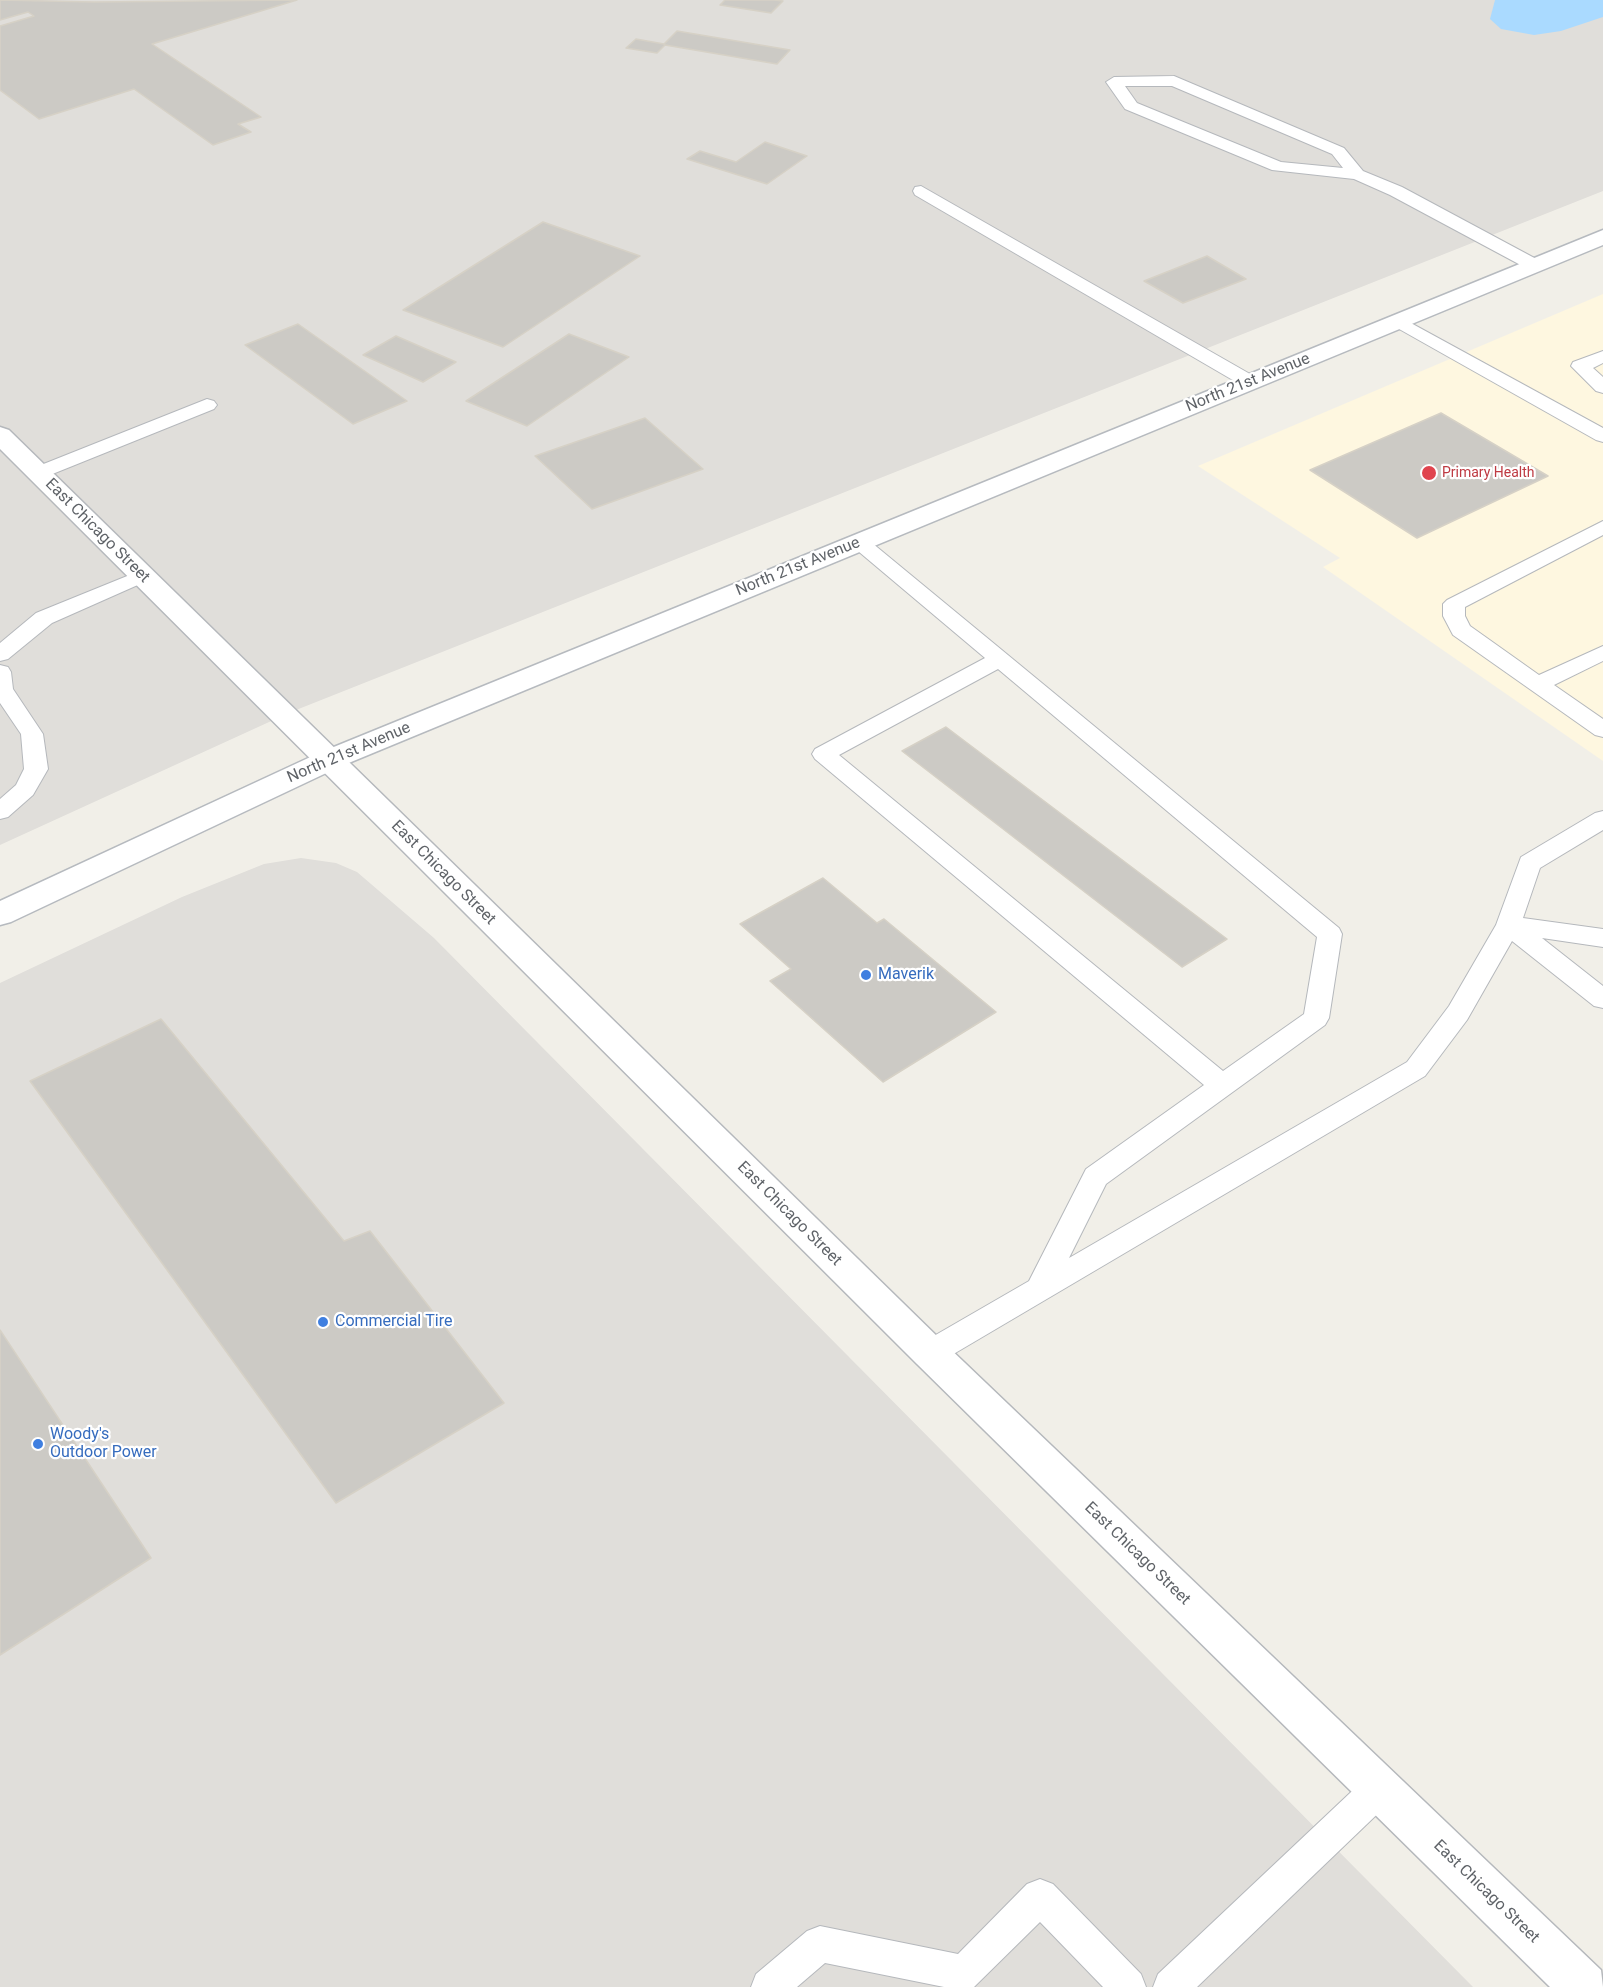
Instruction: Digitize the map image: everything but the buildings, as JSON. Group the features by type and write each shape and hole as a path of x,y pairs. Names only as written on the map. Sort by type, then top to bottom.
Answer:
{"street":[{"name":"North 21st Avenue","path":"0,914 329,760 1603,237"},
{"name":"East Chicago Street","path":"0,435 930,1353 1584,1987"}],"lane":[{"path":"1356,174 1338,151 1174,81 1114,82 1131,106 1278,167 1356,174 1396,191 1534,265"},
{"path":"921,190 1250,382"},
{"path":"1398,321 1603,436"},
{"path":"1603,357 1580,366 1603,387"},
{"path":"38,473 207,405"},
{"path":"1603,527 1454,604 1454,616 1461,630 1603,730"},
{"path":"859,542 1330,934 1316,1018 1096,1177 1038,1291"},
{"path":"0,654 44,618 142,576"},
{"path":"1538,684 1603,653"},
{"path":"999,659 823,754 1222,1085"},
{"path":"0,672 2,689 32,734 36,769 25,790 0,811"},
{"path":"930,1353 1416,1069 1458,1013 1508,925 1530,863 1603,819"},
{"path":"1508,925 1603,938"},
{"path":"1508,925 1603,999"},
{"path":"1171,1987 1379,1789"},
{"path":"769,1987 820,1944 964,1973 1040,1897 1128,1987"}],"shaded area":[{"path":"0,0 1603,0 1603,191 291,712 0,845"},
{"path":"1603,294 1603,761 1323,567 1340,558 1198,466"},
{"path":"301,858 336,863 357,872 434,938 1473,1987 0,1987 0,983 182,897 264,864"}],"water":[{"path":"1495,0 1603,0 1603,17 1561,31 1534,35 1501,29 1490,19"}],"place":[{"name":"Primary Health","path":"1429,473"},
{"name":"Maverik","path":"866,975"},
{"name":"Commercial Tire","path":"323,1322"},
{"name":"Woody's Outdoor Power","path":"38,1444"}]}
